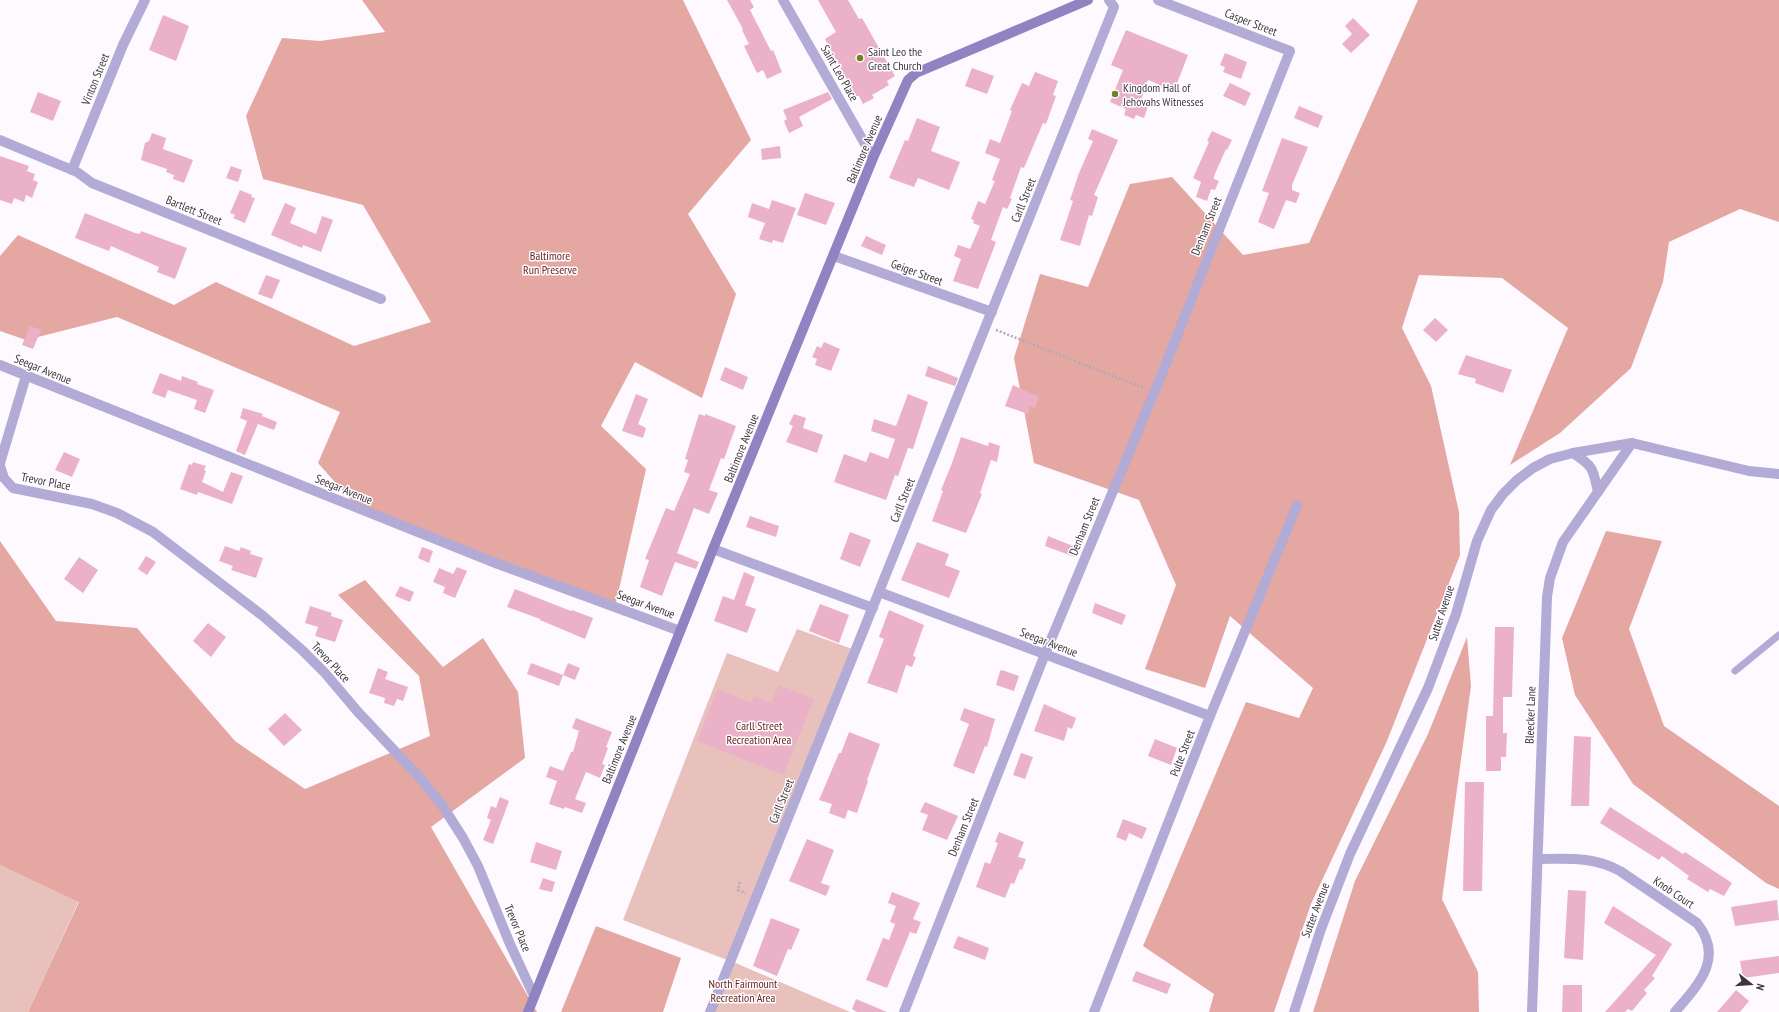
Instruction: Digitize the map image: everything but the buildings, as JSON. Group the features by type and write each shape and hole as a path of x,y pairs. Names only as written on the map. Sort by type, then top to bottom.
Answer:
{"street":[{"name":"Vinton Street","path":"72,170 123,45 145,0"},
{"name":"Saint Leo Place","path":"783,0 873,158"},
{"name":"Baltimore Avenue","path":"528,1012 713,549 873,158 908,80 916,73 1088,0"},
{"name":"Carll Street","path":"710,1012 1114,7 1109,0"},
{"name":"Casper Street","path":"1158,0 1290,51"},
{"name":"Denham Street","path":"904,1012 1046,654 1154,392 1290,51"},
{"name":"Bartlett Street","path":"0,140 72,170 92,182 381,299"},
{"name":"Geiger Street","path":"834,256 992,312"},
{"name":"Seegar Avenue","path":"0,366 498,564 680,630"},
{"path":"0,464 26,376"},
{"name":"Sutter Avenue","path":"1294,1012 1320,928 1350,854 1428,688 1456,614 1477,541 1491,510 1508,489 1533,468 1550,459 1572,452 1632,443 1749,471 1779,474"},
{"name":"Bleecker Lane","path":"1532,1012 1548,591 1556,559 1563,542 1632,443"},
{"path":"1572,452 1587,462 1594,471 1598,492"},
{"name":"Trevor Place","path":"0,464 4,478 13,488 92,504 117,513 153,532 263,616 320,668 358,712 422,780 442,805 463,838 478,866 510,944 534,996"},
{"name":"Pulte Street","path":"1094,1012 1210,716 1297,505"},
{"path":"713,549 872,608"},
{"name":"Seegar Avenue","path":"879,592 1210,716"},
{"name":"Knob Court","path":"1539,859 1592,860 1606,864 1620,871 1697,923 1708,943 1709,955 1707,968 1701,981 1675,1012"}],"lane":[{"path":"1735,671 1779,635"}],"path":[{"path":"986,326 1154,392"},
{"path":"740,882 738,890 746,893"}],"green space":[{"name":"Baltimore Run Preserve","path":"362,0 683,0 751,140 688,214 736,294 702,398 635,362 601,426 646,469 615,607 358,508 318,463 340,412 117,317 26,340 0,331 0,256 18,235 174,305 216,282 354,346 431,322 363,205 263,179 246,116 282,38 320,41 385,32"},
{"path":"1418,0 1779,0 1779,222 1740,209 1669,242 1663,282 1631,368 1560,433 1510,465 1568,328 1502,278 1419,275 1402,328 1431,386 1459,512 1460,555 1387,741 1311,904 1274,1012 1209,1012 1214,994 1143,946 1246,702 1299,718 1313,688 1230,616 1205,688 1145,669 1176,585 1139,500 1034,463 1014,358 1040,274 1088,287 1130,184 1172,177 1243,255 1309,243"},
{"path":"1606,531 1662,541 1629,629 1664,726 1779,806 1779,889 1766,883 1633,784 1575,695 1562,638"},
{"path":"0,541 56,621 137,628 235,741 305,789 430,736 419,676 338,595 365,580 443,667 483,638 518,692 525,758 431,827 537,1012 28,1012 79,902 0,865"},
{"name":"Carll Street Recreation Area","path":"797,629 855,650 731,961 850,1012 710,1012 730,961 623,920 727,653 778,672"},
{"path":"1467,637 1471,686 1442,899 1478,972 1479,1012 1313,1012 1355,881 1428,734"},
{"path":"0,865 79,901 28,1012 0,1012"},
{"path":"596,926 681,958 663,1012 561,1012"}],"place":[{"name":"Saint Leo the Great Church","path":"860,58"},
{"name":"Kingdom Hall of Jehovahs Witnesses","path":"1115,94"}],"park label":[{"name":"North Fairmount Recreation Area","path":"743,990"}]}
